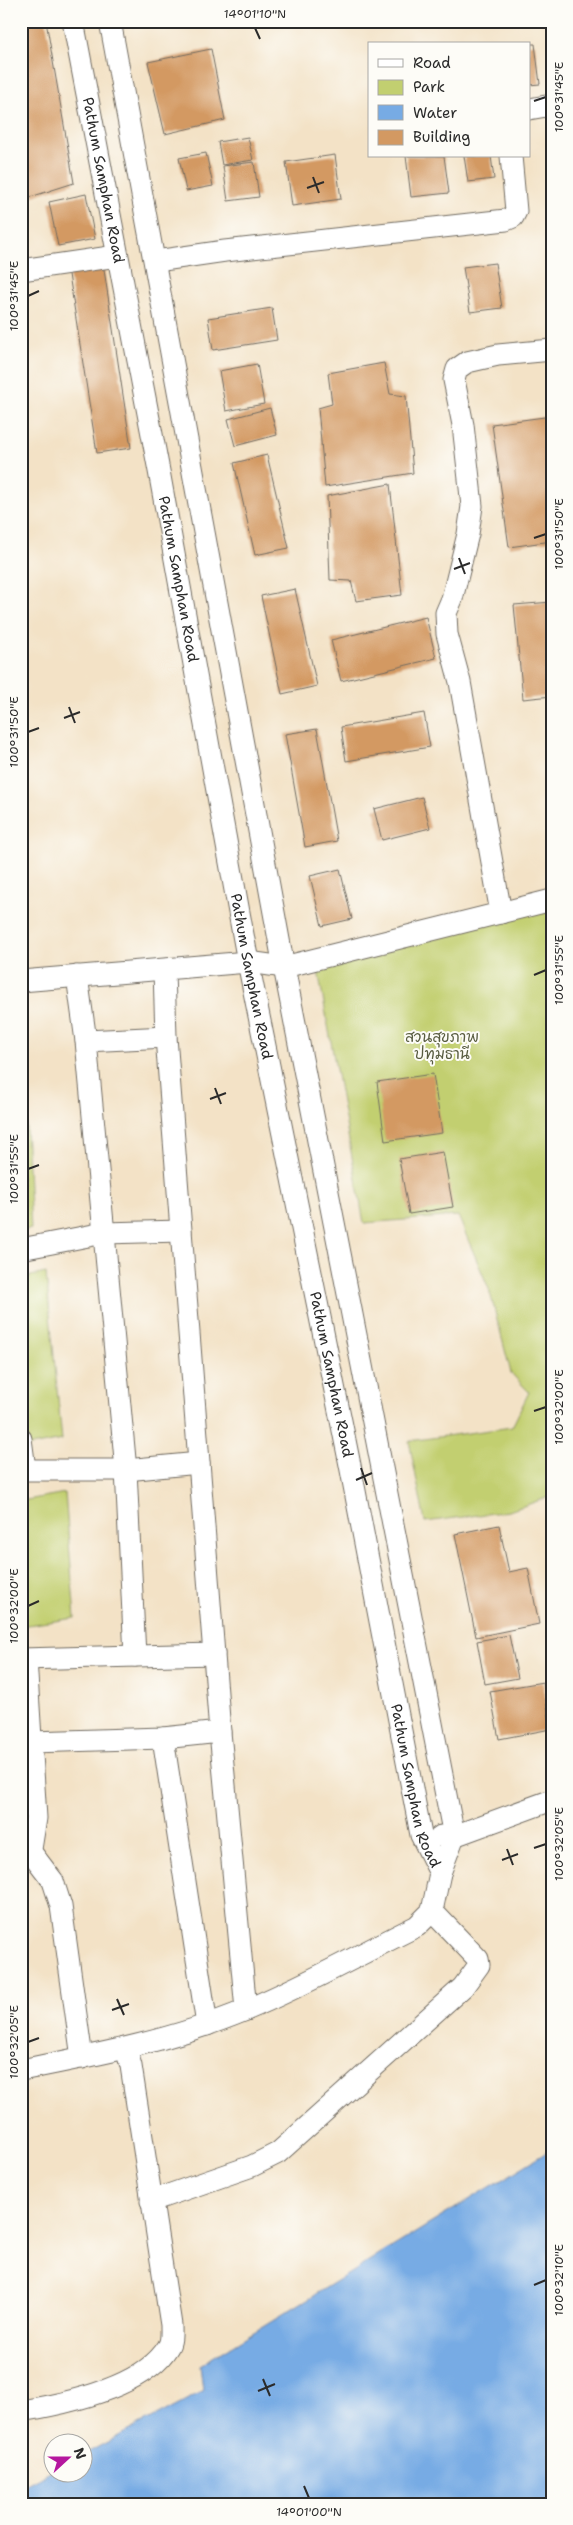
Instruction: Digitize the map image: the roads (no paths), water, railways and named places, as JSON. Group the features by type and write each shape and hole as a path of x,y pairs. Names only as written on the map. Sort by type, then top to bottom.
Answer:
{"street":[{"name":"Pathum Samphan Road","path":"73,21 159,471 248,962 350,1465 421,1835 440,1873"},
{"name":"Pathum Samphan Road","path":"110,21 156,262 284,967 454,1836 440,1873"},
{"path":"530,109 552,105"},
{"path":"156,262 225,251 506,220 513,217 516,211 512,158"},
{"path":"21,270 117,256"},
{"path":"500,913 460,682 447,634 446,613 452,599 468,534 472,506 463,425 454,380 457,370 467,362 498,355 552,350"},
{"path":"21,981 248,962 284,967 552,900"},
{"path":"164,970 166,1037 220,1732 246,2010"},
{"path":"77,976 86,1041 126,1470 136,1656"},
{"path":"86,1041 166,1037"},
{"path":"21,1249 104,1234 181,1231"},
{"path":"21,1440 23,1469 126,1470 199,1463"},
{"path":"82,2058 61,1906 52,1881 26,1844 36,1818 24,1659 214,1654"},
{"path":"31,1742 163,1738 220,1732"},
{"path":"163,1738 207,2025"},
{"path":"421,1835 454,1836 552,1800"},
{"path":"21,2070 126,2049 207,2025 246,2010 417,1926 432,1911 440,1873"},
{"path":"151,2201 252,2166 278,2153 463,1987 480,1965 478,1959 432,1911"},
{"path":"21,2412 64,2404 121,2383 152,2365 169,2346 171,2325 131,2066 126,2049"}],"water":[{"path":"552,2149 552,2504 21,2504 21,2487 42,2475 42,2482 92,2482 92,2450 203,2391 200,2365"}],"park label":[{"name":"สวนสุขภาพ ปทุมธานี","path":"442,1046"}]}
